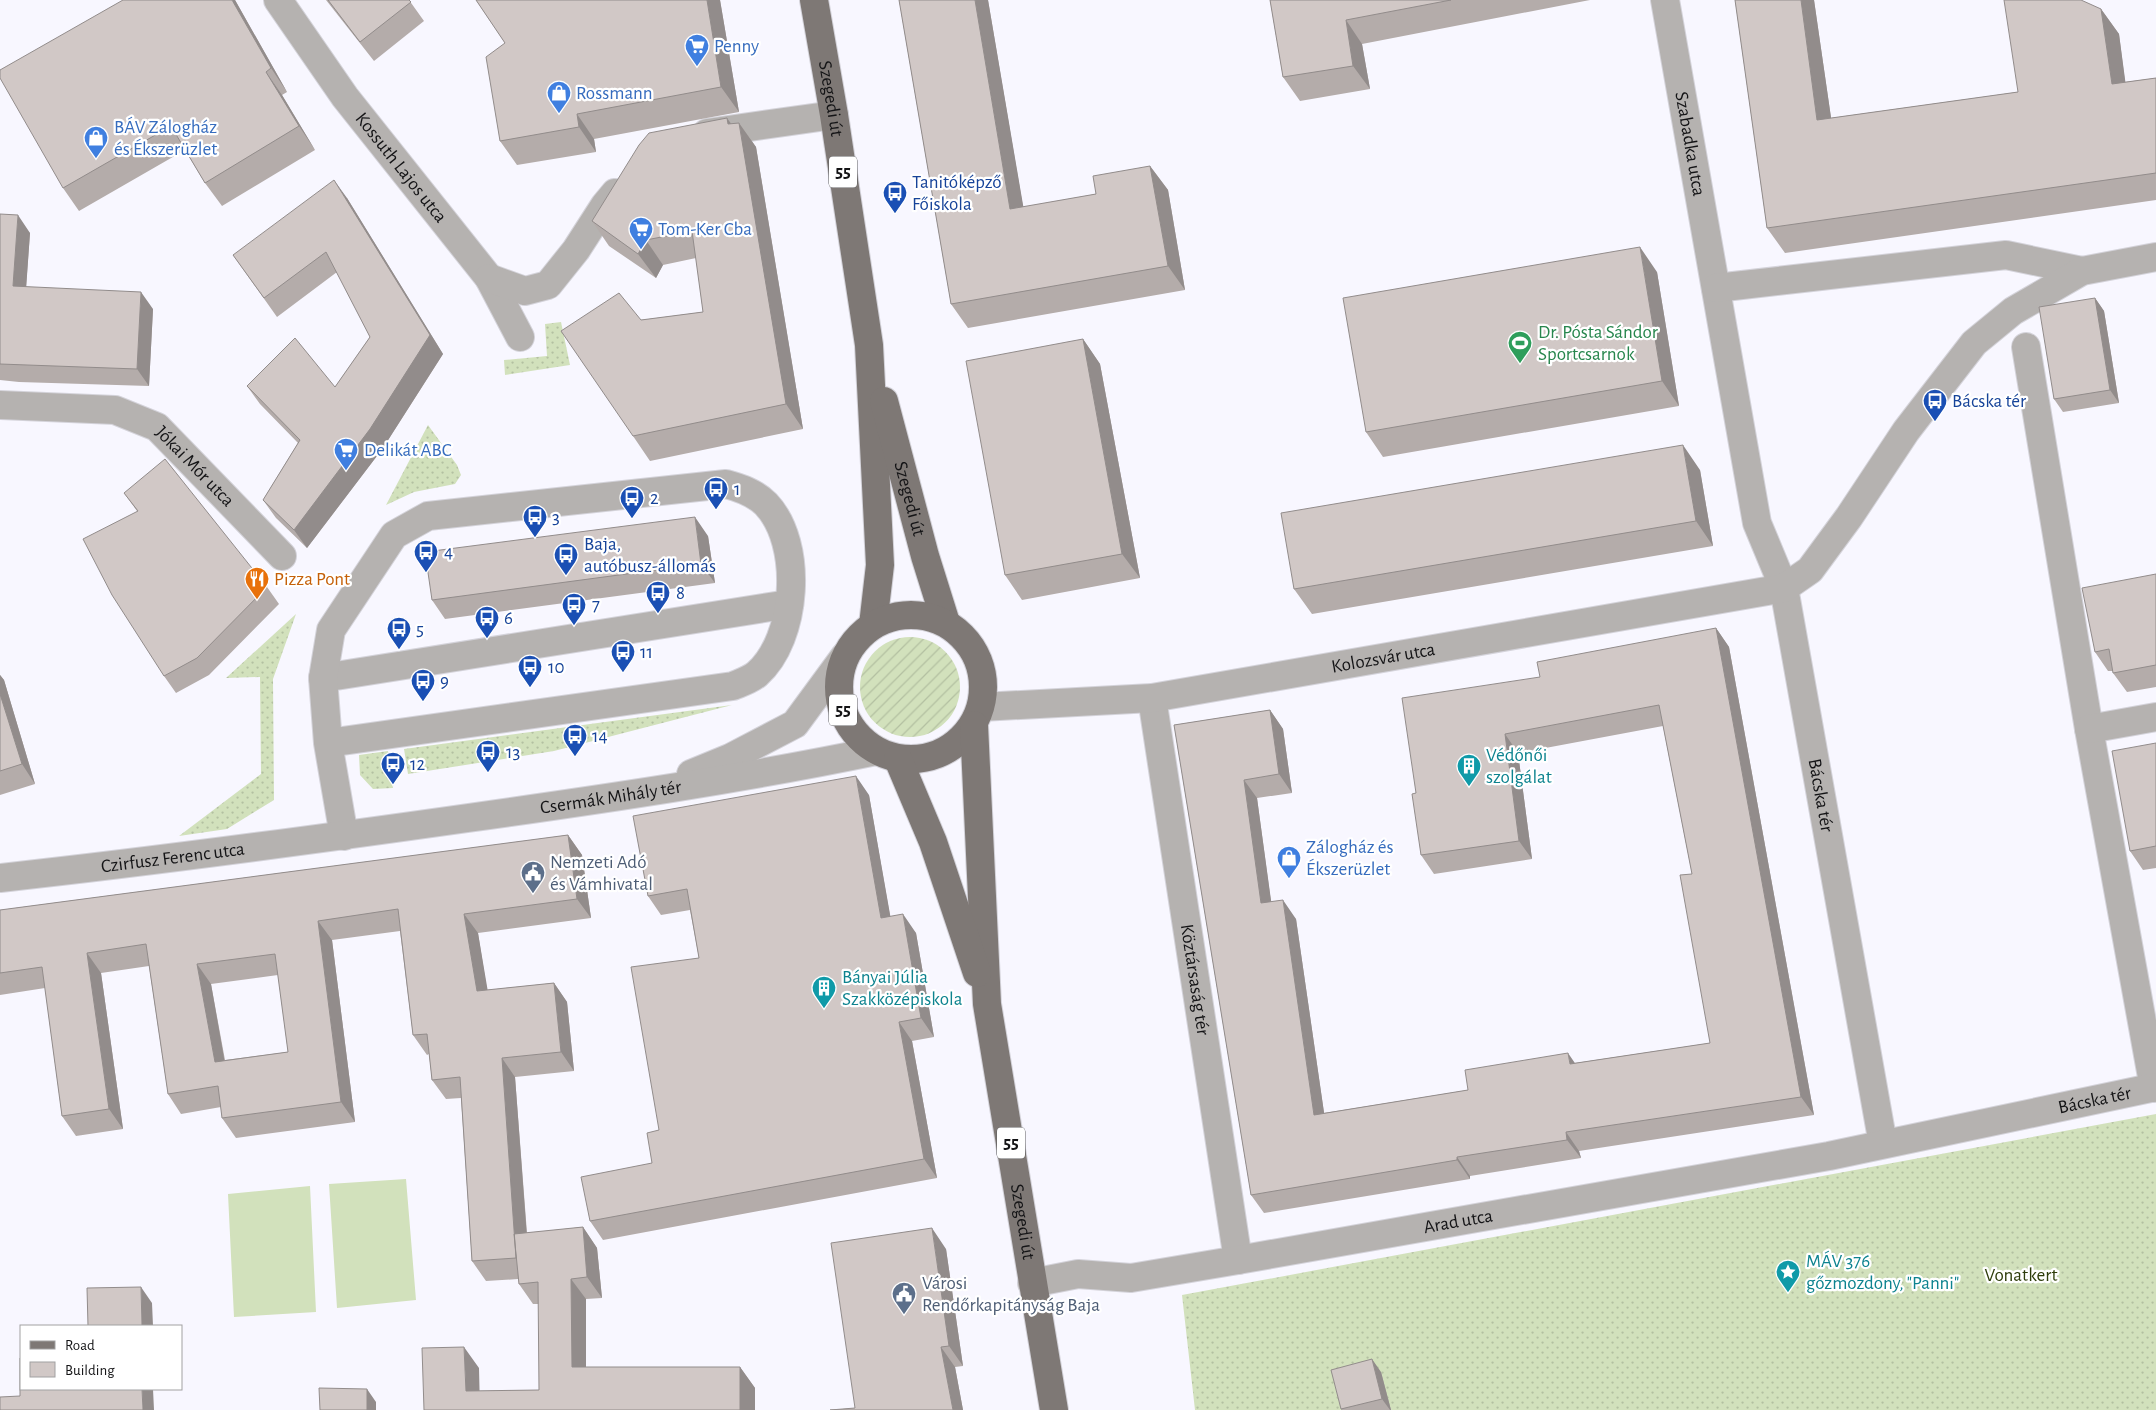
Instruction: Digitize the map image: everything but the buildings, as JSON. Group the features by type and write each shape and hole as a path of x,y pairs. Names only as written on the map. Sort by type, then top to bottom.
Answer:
{"main road":[{"name":"Szegedi út","path":"814,0 834,115 869,345 880,565 872,625"},
{"name":"Szegedi út","path":"869,345 925,556 946,623"},
{"name":"55","path":"887,755 863,742 849,725 840,703 839,679 845,656 858,637 872,625 900,615 924,615 946,623 966,638 978,659 984,682 978,716"},
{"name":"Szegedi út","path":"978,716 987,1004 1054,1410"},
{"path":"887,755 927,759 950,749 978,716"},
{"name":"Szegedi út","path":"887,755 933,842 987,1004"}],"street":[{"name":"Kossuth Lajos utca","path":"278,0 345,97 489,278 520,337"},
{"name":"Szabadka utca","path":"1665,0 1716,288"},
{"path":"684,138 718,130 834,115"},
{"path":"489,278 525,291 548,285 576,250 604,205 634,171"},
{"path":"1716,288 2006,255 2082,271"},
{"path":"1784,588 1810,570 1849,517 1906,431 1974,343 2013,311 2082,271 2156,257"},
{"name":"Bácska tér","path":"1716,288 1757,523 1784,588 1883,1144 2155,1087 2090,729 2026,347"},
{"name":"Jókai Mór utca","path":"0,405 115,410 157,426 282,556"},
{"path":"328,743 732,686 756,675 773,655 782,632 789,604 791,568 786,538 778,519 766,504 747,490 726,484 428,516 394,535 331,630 323,678 328,743 344,836"},
{"name":"Kolozsvár utca","path":"978,716 1152,698 1784,588"},
{"path":"323,678 789,604"},
{"path":"643,793 730,758 795,724 845,656"},
{"name":"Köztársaság tér","path":"1152,698 1238,1260"},
{"path":"2090,729 2156,717"},
{"name":"Csermák Mihály tér","path":"344,836 643,793 808,765 887,755"},
{"name":"Czirfusz Ferenc utca","path":"0,878 344,836"},
{"name":"Arad utca","path":"1032,1283 1078,1274 1131,1278 1819,1157 1883,1144"}],"green space":[{"path":"561,322 570,365 505,375 504,360 547,356 545,324"},
{"path":"428,425 457,465 461,475 455,484 414,492 386,505"},
{"path":"296,614 273,679 274,800 227,829 179,836 261,774 260,677 226,678"},
{"path":"910,637 929,641 945,652 956,668 960,687 956,706 945,722 929,733 910,737 891,733 875,722 864,706 860,687 864,668 875,652 891,641"},
{"path":"732,705 554,751 408,774 404,749"},
{"path":"388,751 393,788 373,789 360,775 359,755"},
{"name":"Vonatkert","path":"2156,1114 2156,1410 1195,1410 1182,1295"},
{"path":"406,1179 416,1300 337,1308 329,1184"},
{"path":"310,1186 316,1312 234,1317 228,1194"}],"place":[{"name":"Penny","path":"697,67"},
{"name":"Rossmann","path":"559,114"},
{"name":"BÁV Zálogház és Ékszerüzlet","path":"96,159"},
{"name":"Tanitóképző Főiskola","path":"895,214"},
{"name":"Tom-Ker Cba","path":"641,250"},
{"name":"Dr. Pósta Sándor Sportcsarnok","path":"1520,364"},
{"name":"Bácska tér","path":"1935,422"},
{"name":"Delikát ABC","path":"346,471"},
{"name":"1","path":"716,510"},
{"name":"2","path":"632,519"},
{"name":"3","path":"535,538"},
{"name":"4","path":"426,573"},
{"name":"Baja, autóbusz-állomás","path":"566,576"},
{"name":"Pizza Pont","path":"257,600"},
{"name":"8","path":"658,614"},
{"name":"7","path":"574,626"},
{"name":"6","path":"487,639"},
{"name":"5","path":"399,650"},
{"name":"11","path":"623,673"},
{"name":"10","path":"530,688"},
{"name":"9","path":"423,702"},
{"name":"14","path":"575,757"},
{"name":"13","path":"488,773"},
{"name":"12","path":"393,785"},
{"name":"Védőnői szolgálat","path":"1469,787"},
{"name":"Zálogház és Ékszerüzlet","path":"1289,879"},
{"name":"Nemzeti Adó és Vámhivatal","path":"533,894"},
{"name":"Bányai Júlia Szakközépiskola","path":"824,1009"},
{"name":"MÁV 376 gőzmozdony, \"Panni\"","path":"1788,1293"},
{"name":"Városi Rendőrkapitányság Baja","path":"904,1315"}]}
